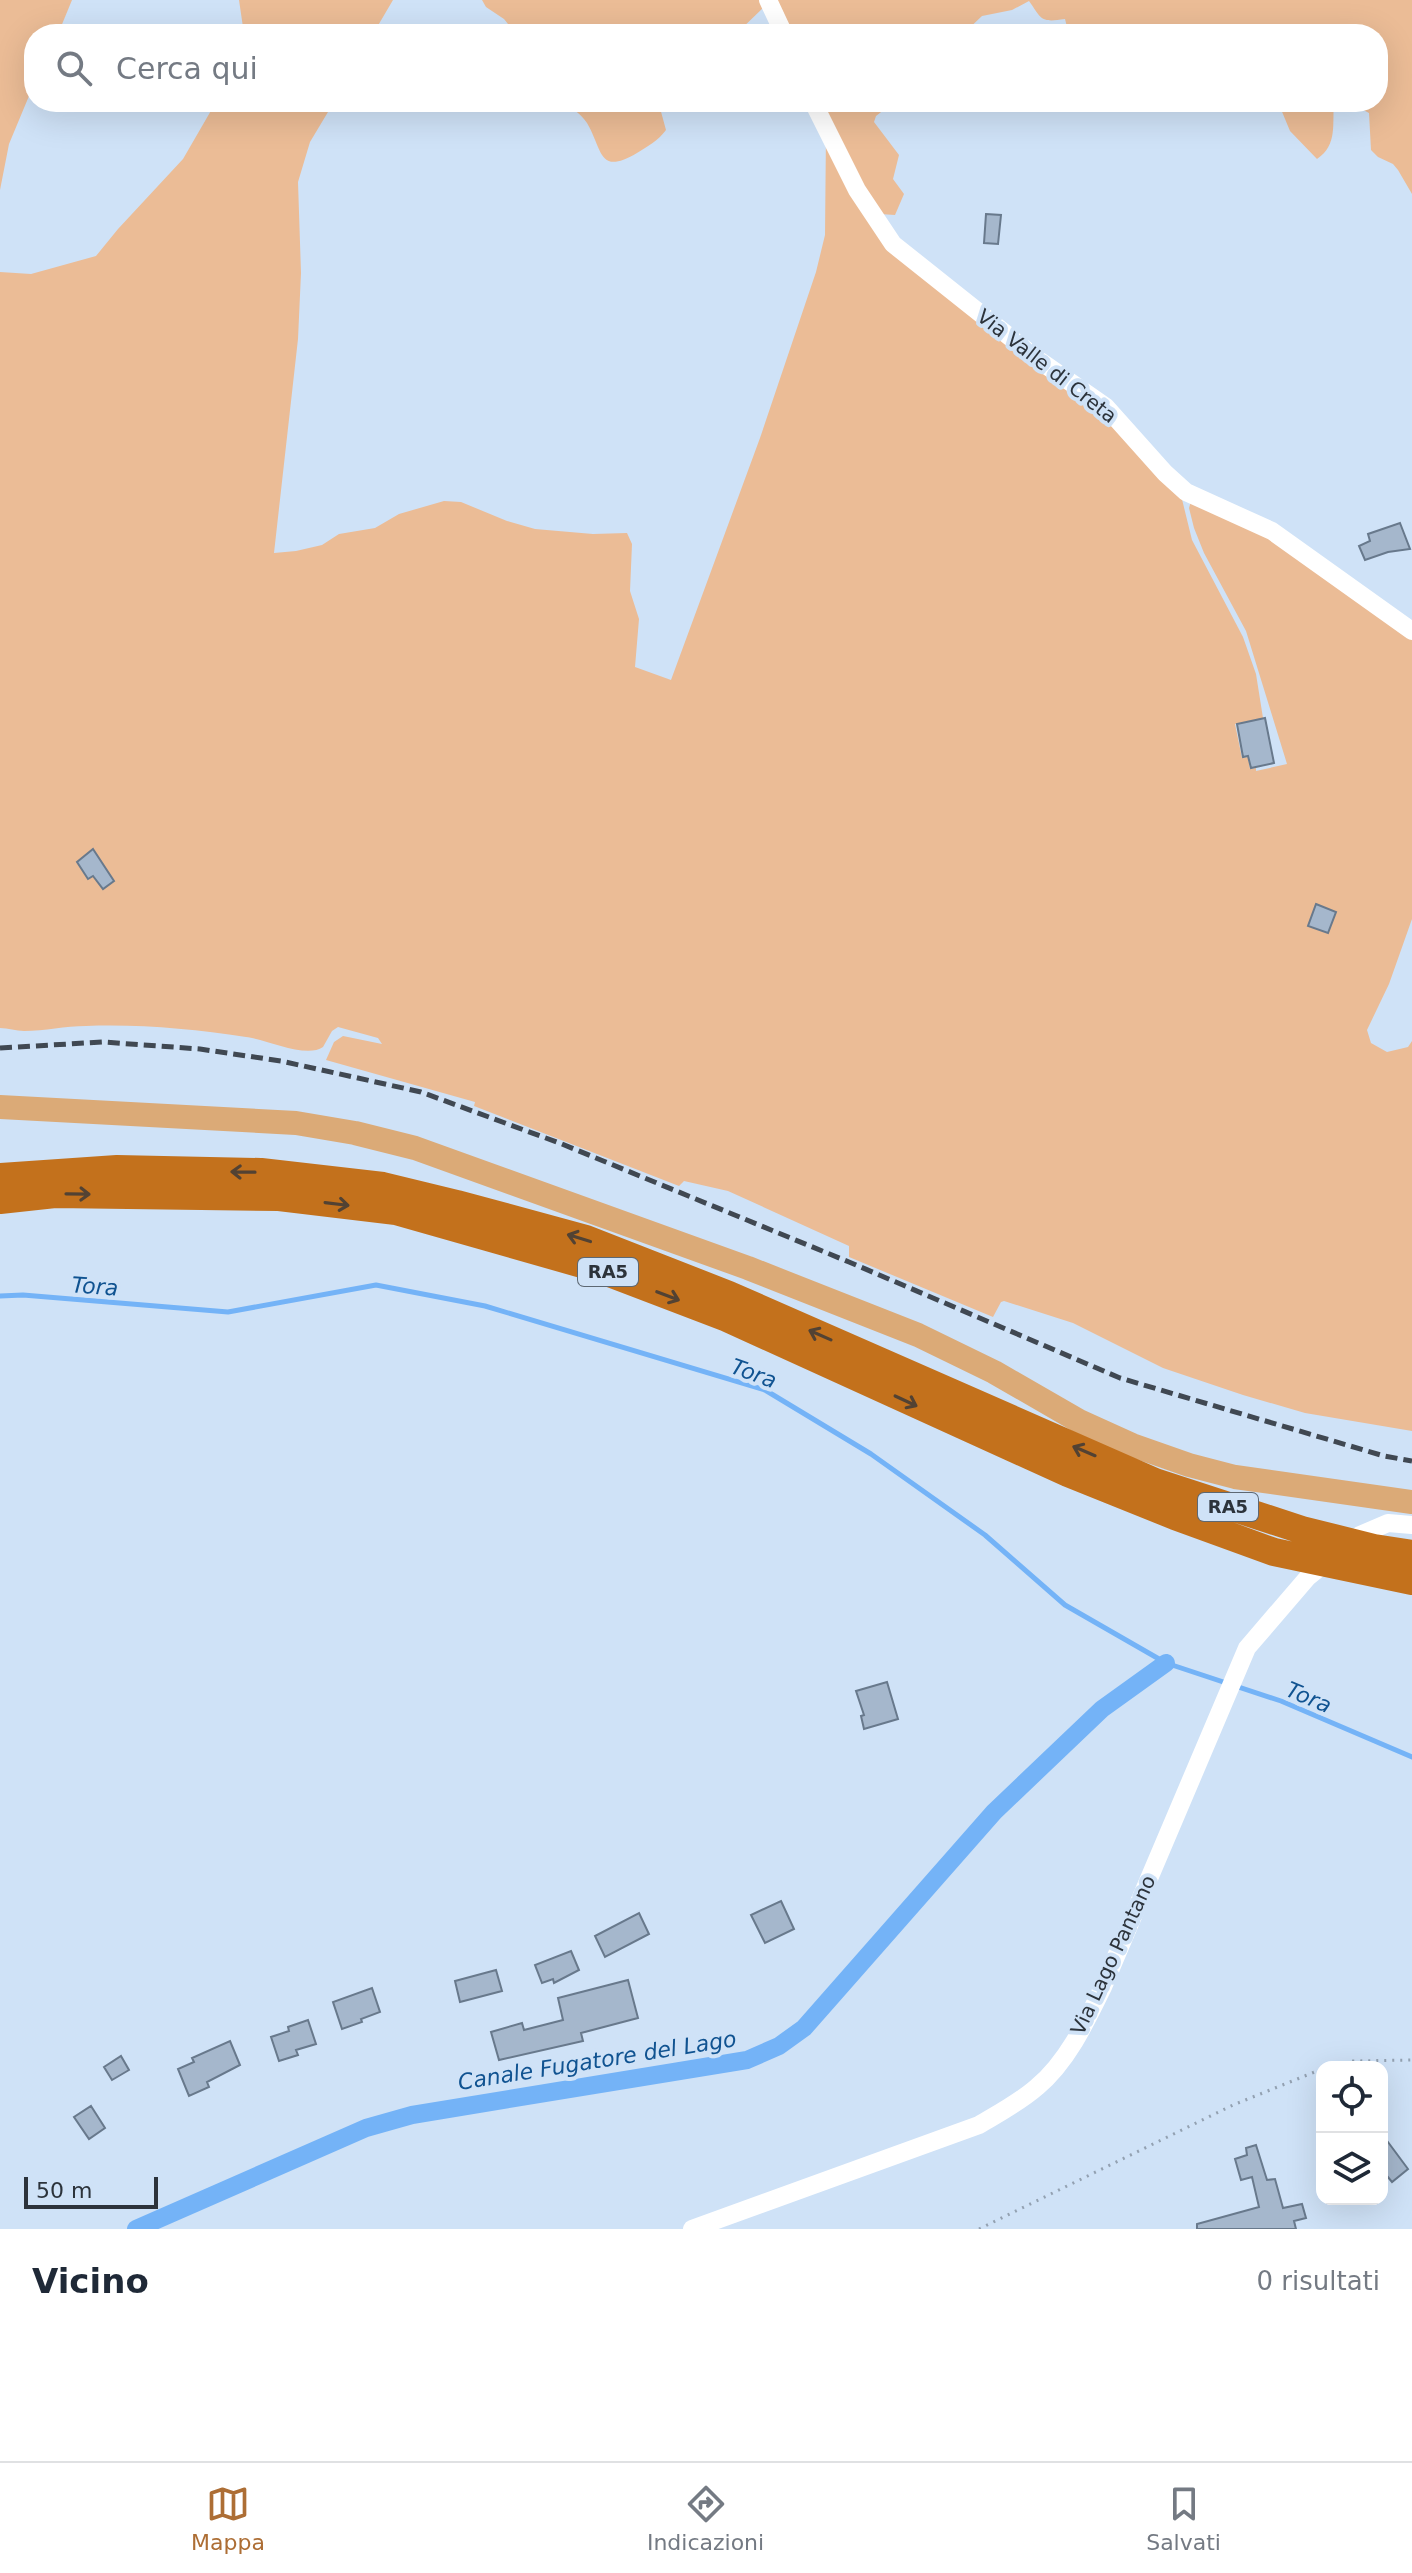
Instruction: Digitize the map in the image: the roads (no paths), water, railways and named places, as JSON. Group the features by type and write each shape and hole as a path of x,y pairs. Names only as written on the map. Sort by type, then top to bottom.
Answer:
{"highway":[{"name":"RA5","path":"0,1177 117,1169 261,1172 383,1186 457,1204 586,1239 729,1295 1155,1482 1302,1530 1412,1554"},
{"name":"RA5","path":"0,1200 55,1194 279,1197 396,1211 460,1228 596,1268 727,1318 1068,1473 1175,1516 1274,1552 1412,1581"}],"main road":[{"path":"0,1107 296,1123 415,1148 748,1268 918,1335 994,1372 1079,1421 1132,1445 1235,1477 1412,1502"}],"street":[{"path":"768,0 779,24"},
{"name":"Via Valle di Creta","path":"818,112 857,190 893,244 1040,361 1106,407 1186,492 1272,531 1412,631"},
{"name":"Via Lago Pantano","path":"692,2229 979,2125 1040,2085 1057,2065 1090,2013 1247,1648 1308,1577 1360,1535 1388,1523 1412,1525"}],"waterway":[{"name":"Tora","path":"0,1296 23,1295 228,1312 376,1285 485,1306 765,1390 871,1454 985,1535 1065,1605 1166,1663 1281,1701 1412,1757"},
{"name":"Canale Fugatore del Lago","path":"136,2229 366,2128 412,2115 747,2060 779,2046 804,2028 994,1812 1102,1709 1166,1663"}],"railway":[{"path":"0,1048 103,1042 200,1049 281,1061 421,1092 562,1144 1120,1378 1384,1456 1412,1461"}]}
